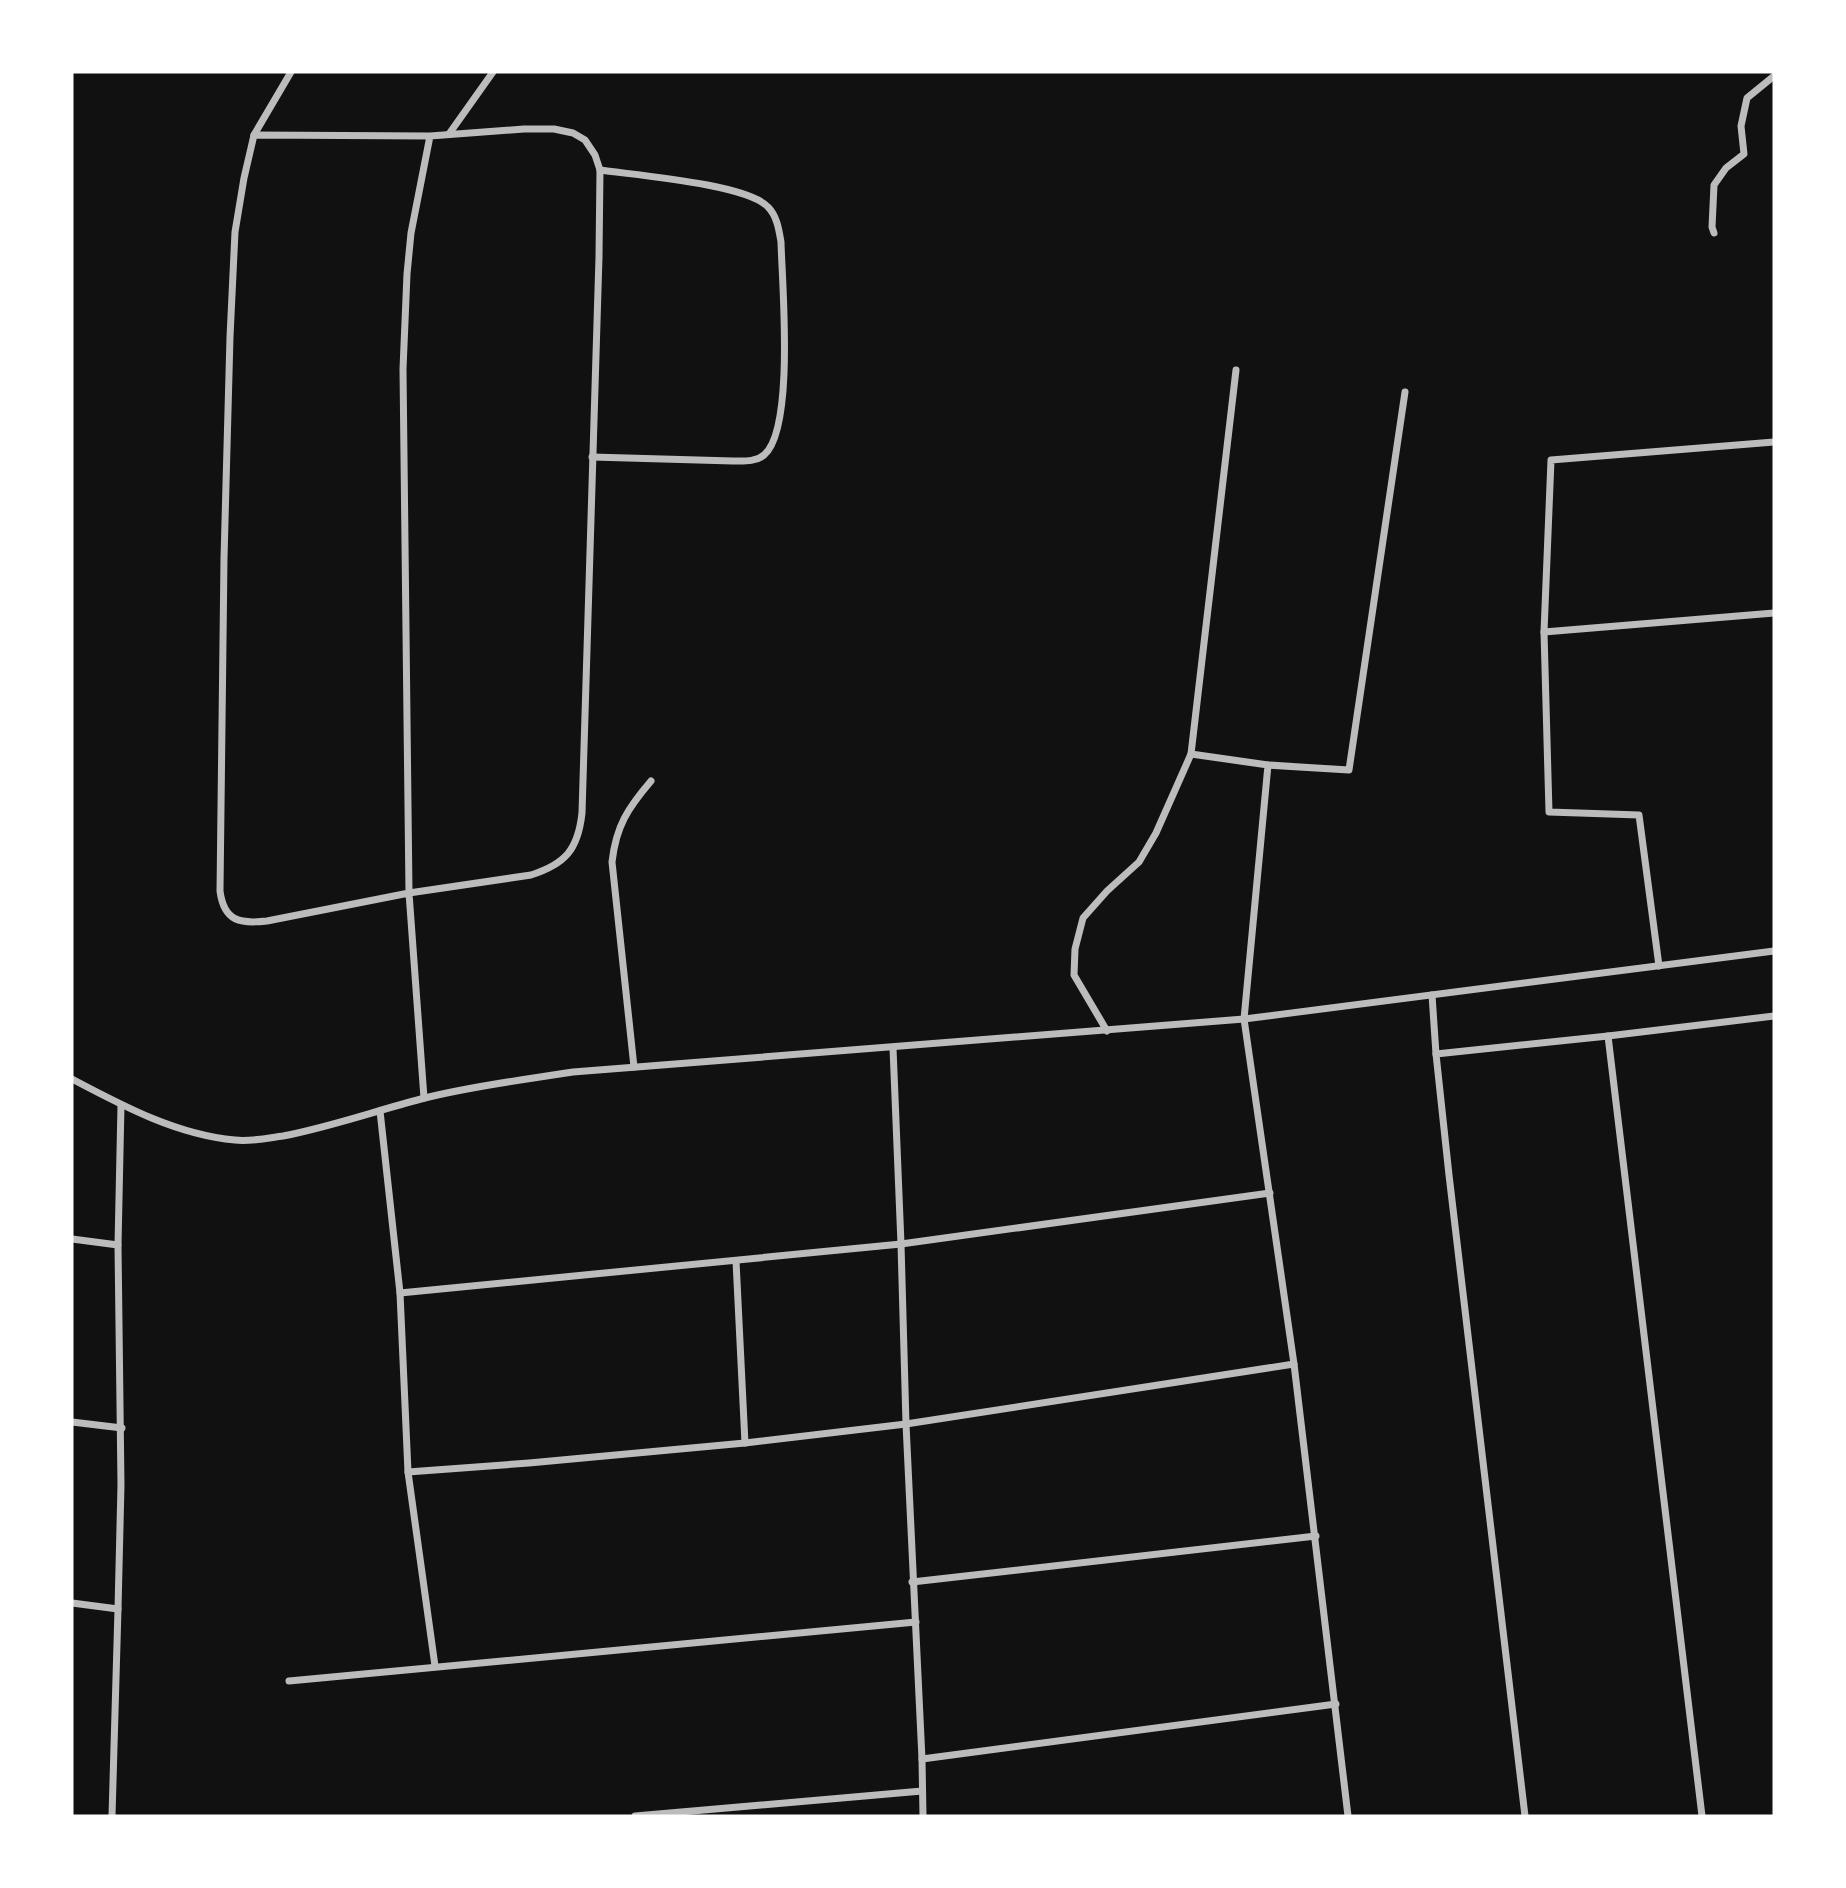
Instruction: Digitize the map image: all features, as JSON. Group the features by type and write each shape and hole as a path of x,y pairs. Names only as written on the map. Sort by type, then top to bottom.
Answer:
{"street":[{"path":"254,135 430,135 524,129 565,130 585,140 595,155 600,170 599,257 582,813 581,824 568,856 550,869 531,875 409,893 252,923 235,920 221,901 224,558 235,232 254,135 291,72"},
{"path":"449,134 493,72"},
{"path":"1714,233 1714,185 1727,168 1744,154 1741,126 1747,98 1774,76"},
{"path":"424,1098 409,893 403,369 411,233 430,135"},
{"path":"592,457 756,460 769,450 775,438 783,394 781,242 771,209 752,196 727,189 600,170"},
{"path":"1107,1031 1074,975 1075,948 1083,918 1107,891 1139,862 1156,833 1191,754 1236,370"},
{"path":"1191,754 1268,765 1349,770 1405,392"},
{"path":"1659,966 1639,815 1549,813 1544,632 1550,460 1774,443"},
{"path":"1544,632 1774,613"},
{"path":"1268,765 1244,1019 1294,1364 1348,1816"},
{"path":"634,1067 612,862 619,827 634,801 651,781"},
{"path":"72,1079 121,1105 203,1135 238,1141 301,1133 424,1098 545,1076 1244,1019 1774,951"},
{"path":"1432,995 1453,1216 1525,1816"},
{"path":"1436,1054 1774,1016"},
{"path":"1608,1036 1702,1816"},
{"path":"893,1048 923,1816"},
{"path":"112,1816 122,1429 118,1245 121,1105"},
{"path":"380,1111 400,1293 408,1472 435,1666"},
{"path":"400,1293 901,1244 1270,1193"},
{"path":"72,1239 118,1245"},
{"path":"736,1261 745,1443"},
{"path":"408,1472 745,1443 906,1424 1294,1364"},
{"path":"72,1422 122,1429"},
{"path":"912,1582 1316,1536"},
{"path":"72,1603 118,1609"},
{"path":"289,1681 916,1622"},
{"path":"922,1759 1336,1704"},
{"path":"635,1816 922,1791"}]}
